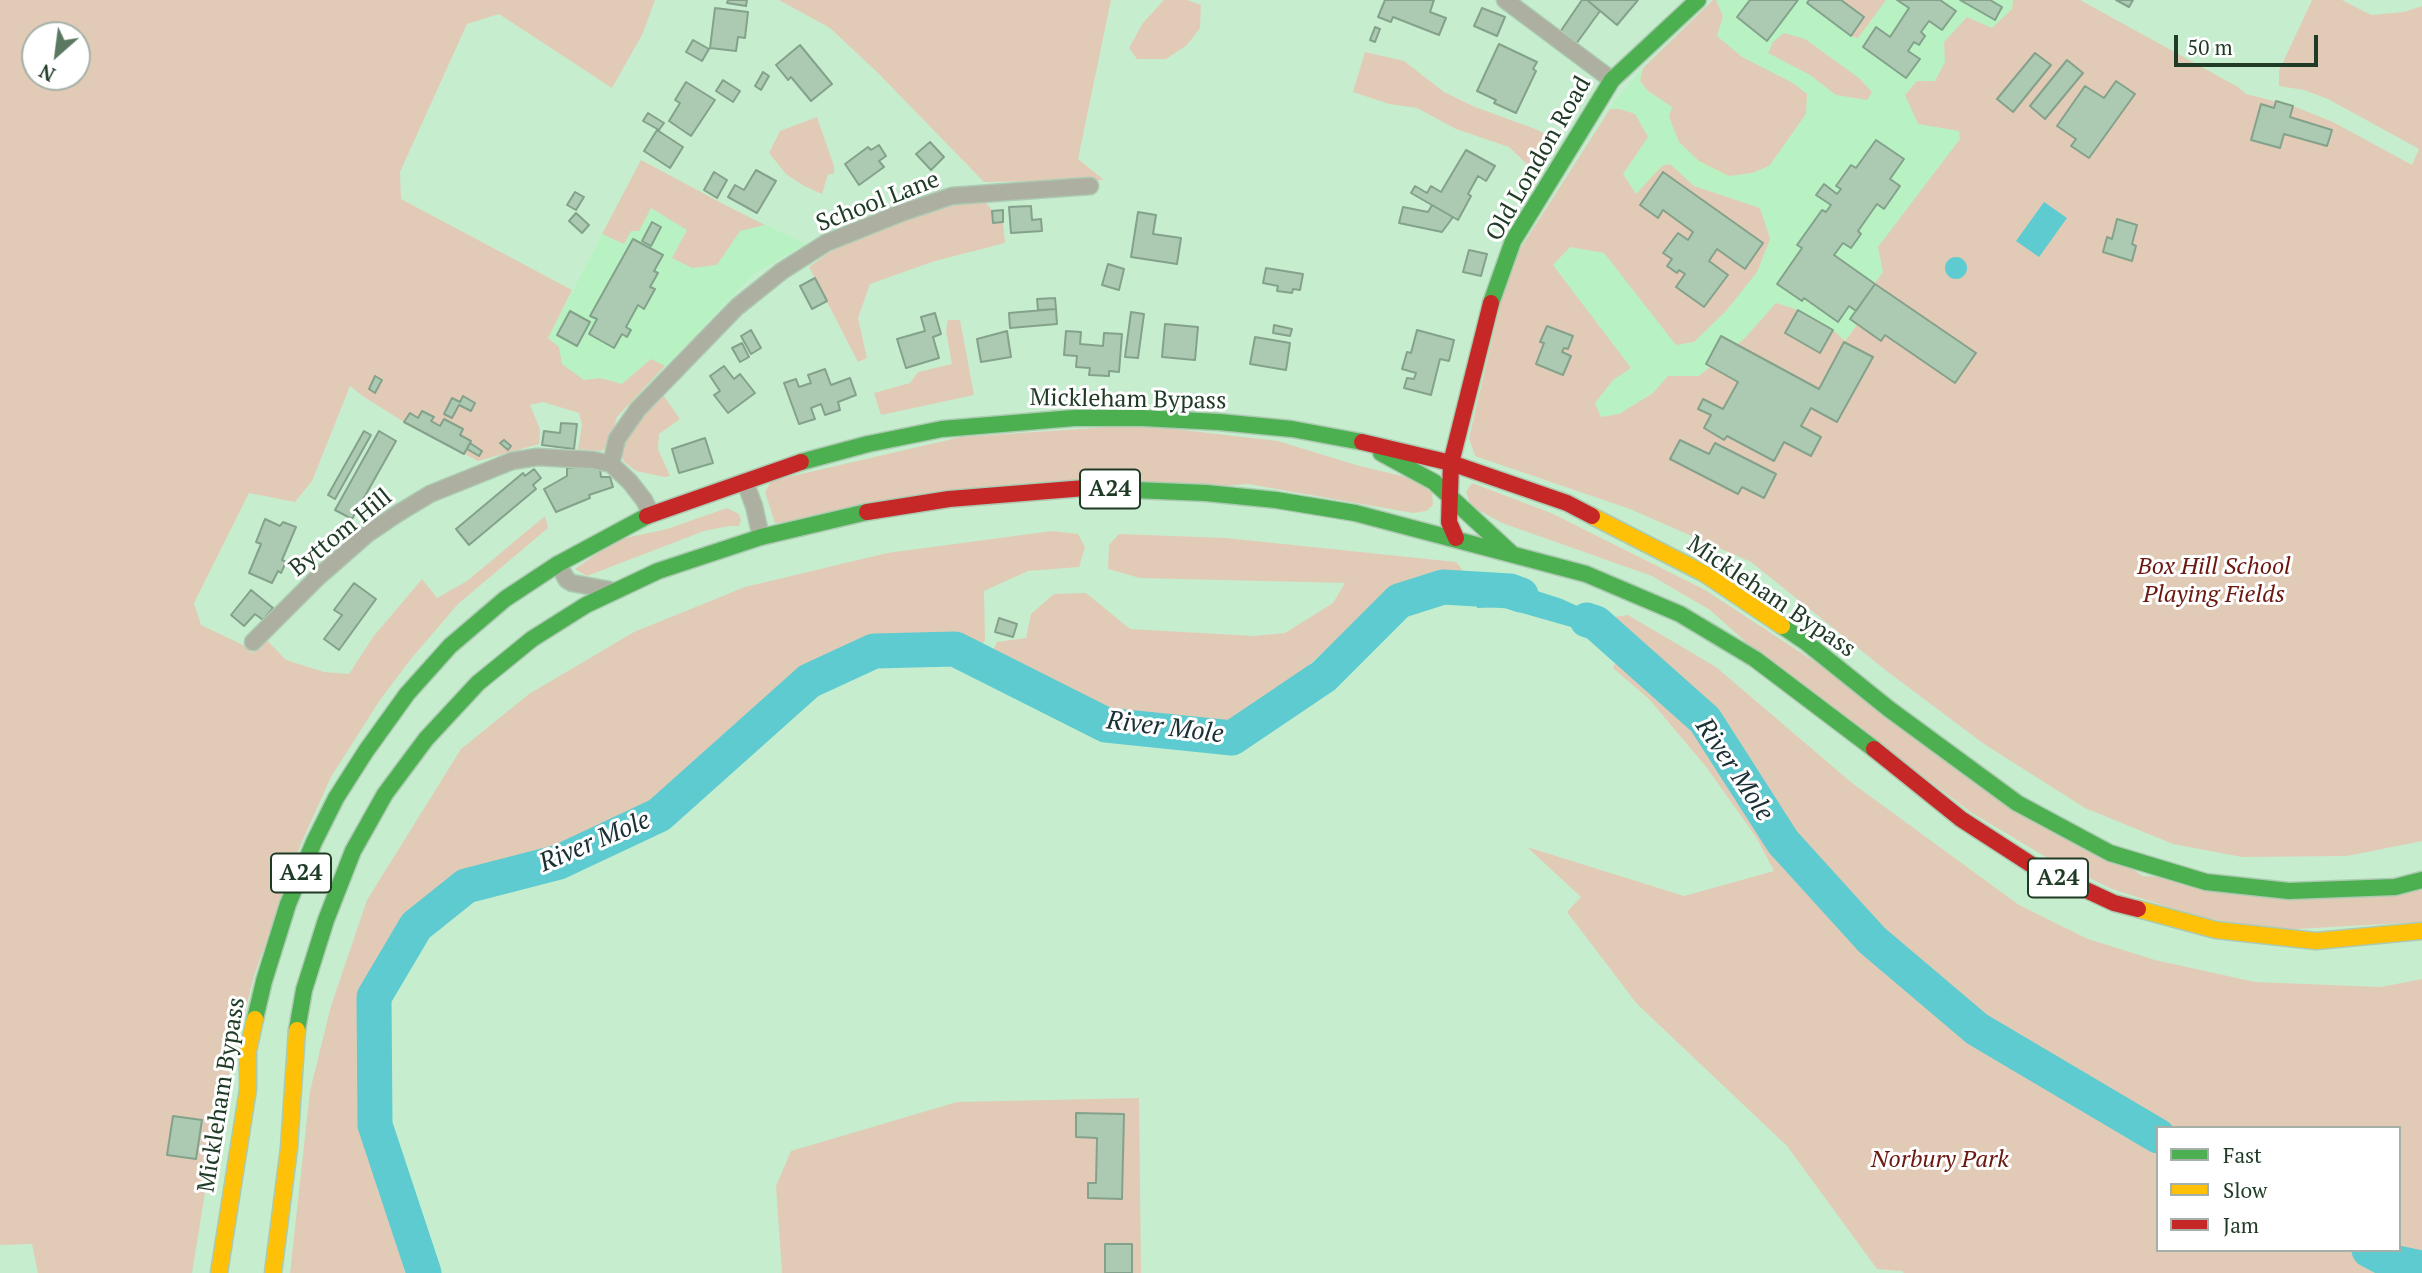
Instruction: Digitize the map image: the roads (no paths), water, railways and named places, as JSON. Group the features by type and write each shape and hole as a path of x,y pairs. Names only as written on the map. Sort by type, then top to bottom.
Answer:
{"main road":[{"name":"Old London Road","path":"1456,538 1449,522 1451,463 1495,289 1513,241 1612,80 1698,0"},
{"name":"Mickleham Bypass","path":"219,1273 248,1089 248,1051 264,982 288,904 336,798 407,694 459,639 505,600 558,564 651,514 795,464 868,444 942,429 1039,420 1142,418 1219,422 1292,429 1451,463 1567,503 1705,574 1807,643 1889,709 2017,803 2110,853 2206,882 2289,891 2395,887 2422,880"},
{"path":"1360,442 1434,482 1511,553"},
{"name":"A24","path":"273,1273 289,1148 295,1044 304,990 326,920 353,852 385,794 426,739 478,683 532,639 586,605 658,571 761,537 865,512 937,501 1085,488 1206,493 1276,500 1354,513 1456,538 1586,575 1680,614 1755,659 1868,744 1961,819 2032,865 2115,903 2216,930 2316,941 2422,931"}],"street":[{"path":"1505,0 1612,80"},
{"name":"School Lane","path":"611,464 617,439 638,409 737,307 782,271 826,243 952,196 1090,186"},
{"name":"Byttom Hill","path":"253,642 279,614 366,536 430,494 512,461 537,457 593,460 611,464"},
{"path":"611,464 630,482 651,514"},
{"path":"745,482 761,537"},
{"path":"558,564 567,580 572,583 616,591"}],"water":[{"path":"2044,202 2067,218 2039,257 2016,241"},
{"path":"1956,257 1964,260 1967,268 1964,276 1956,279 1948,276 1945,268 1948,260"},
{"path":"1475,575 1509,582 1562,599 1616,624 1626,641 1619,656 1596,639 1571,627 1501,607 1477,608"}],"waterway":[{"name":"River Mole","path":"424,1273 375,1125 374,997 416,926 466,886 559,862 659,815 809,681 874,651 955,649 1106,725 1232,738 1324,676 1399,601 1443,587 1510,591 1521,595"},
{"name":"River Mole","path":"1587,620 1596,623 1705,720 1783,842 1872,940 1977,1029 2156,1135"},
{"name":"River Mole","path":"2373,1252 2392,1262 2422,1268"}],"park label":[{"name":"Box Hill School Playing Fields","path":"2214,581"},
{"name":"Norbury Park","path":"1940,1160"}]}
